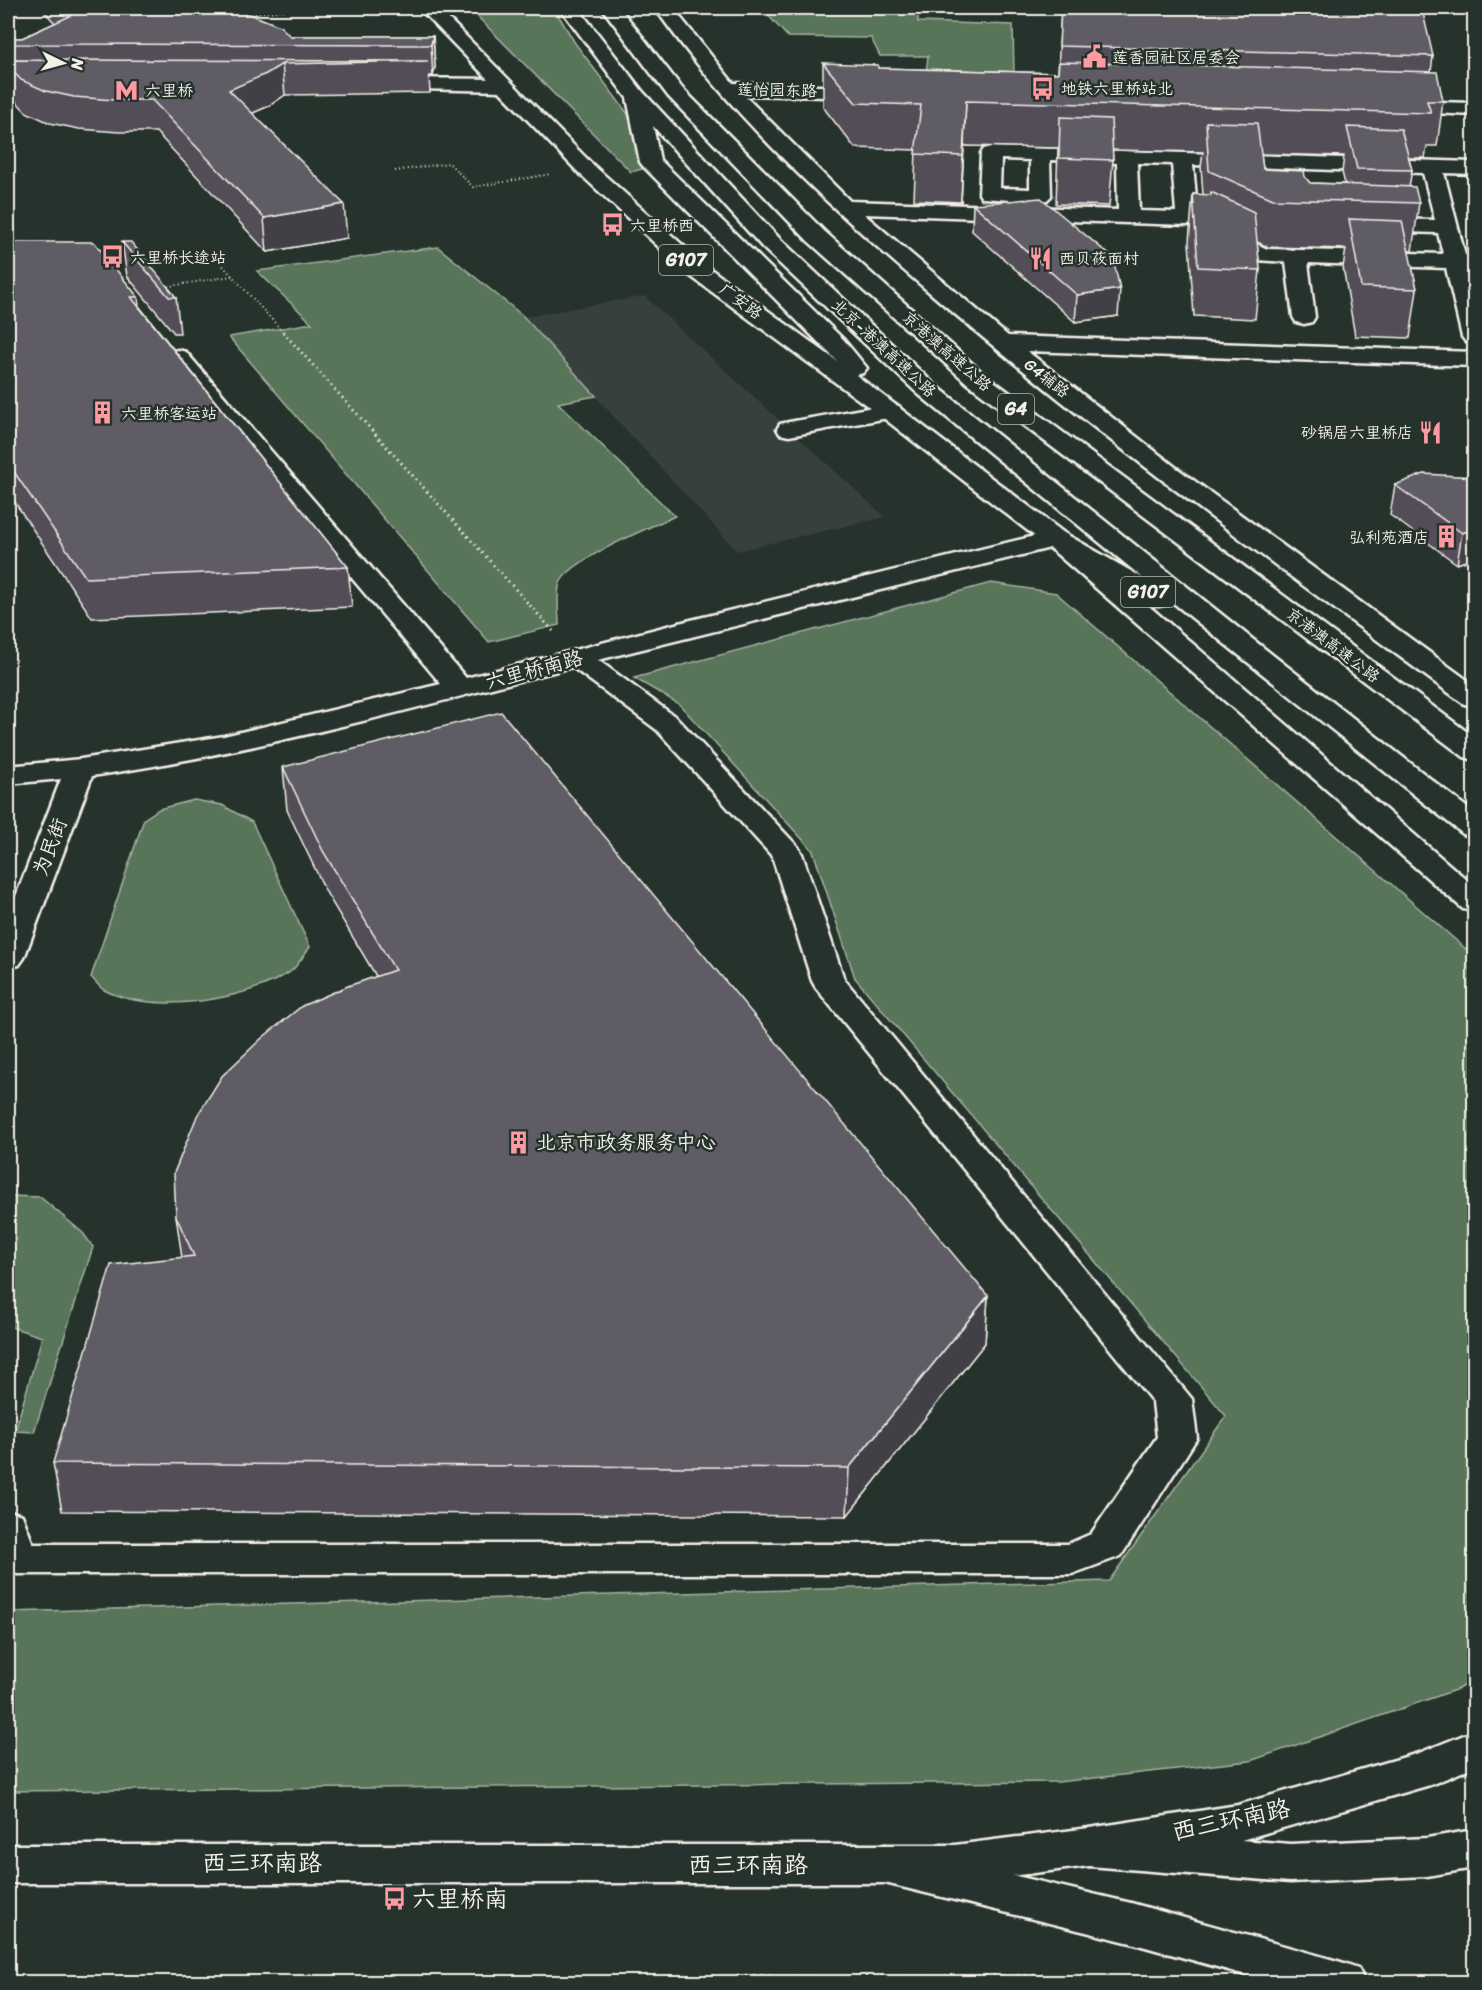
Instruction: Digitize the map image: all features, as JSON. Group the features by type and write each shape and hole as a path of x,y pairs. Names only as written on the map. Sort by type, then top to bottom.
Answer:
{"main road":[{"name":"广安路","path":"428,8 585,168 697,270 890,411 1055,539"},
{"name":"北京-港澳高速公路","path":"569,8 636,96 771,243 925,388 1241,644"},
{"name":"京港澳高速公路","path":"611,8 683,101 816,236 975,378 1474,751"},
{"name":"G4辅路","path":"664,8 727,89 845,207 1002,343 1165,471 1474,698"},
{"path":"362,79 497,80"},
{"name":"莲怡园东路","path":"727,89 882,93"},
{"path":"636,96 650,162 836,345 890,411 789,429"},
{"path":"1382,107 1474,110"},
{"path":"1040,154 1040,196 989,194 991,153 1040,154 1182,159 1306,173 1432,166 1474,168"},
{"path":"1127,157 1129,217"},
{"path":"1182,159 1187,219"},
{"path":"1432,166 1447,227 1465,261 1474,337"},
{"path":"845,207 1187,219 1263,255 1465,261"},
{"path":"1347,224 1447,227"},
{"path":"1296,257 1304,317"},
{"path":"162,338 460,689"},
{"path":"1002,343 1474,359"},
{"path":"1055,539 1474,902"},
{"name":"G107","path":"1055,539 1241,644"},
{"name":"六里桥南路","path":"8,775 79,770 199,751 283,733 460,689 566,645 1055,539"},
{"name":"G4","path":"1241,644 1474,828"},
{"path":"8,1526 17,1559 1072,1558 1106,1545 1177,1438 1172,1398 828,981 787,854 667,724 566,645"},
{"name":"为民街","path":"8,958 79,770"},
{"name":"西三环南路","path":"8,1864 955,1864 1089,1847 1238,1823 1430,1767 1474,1748"},
{"path":"1089,1847 1290,1863 1427,1857 1474,1849"},
{"path":"885,1864 1131,1923 1341,1983"}],"path":[{"path":"250,8 253,13 312,8"},
{"path":"395,171 449,163 473,187 585,168"},
{"path":"215,257 566,645"},
{"path":"157,288 232,276"},
{"path":"737,1976 828,1978 1082,1976"}],"shaded area":[{"path":"644,296 885,517 737,551 523,317"}],"green space":[{"path":"469,8 554,8 575,43 628,114 646,168 631,172"},
{"path":"701,8 918,8 918,22 1013,25 1014,75 926,74 928,56 880,56 871,38 788,37 765,12"},
{"path":"438,247 523,316 596,396 558,403 675,516 612,545 579,564 567,574 559,587 559,625 489,642 229,337 312,323 257,271"},
{"path":"991,583 1056,593 1474,956 1474,1679 1458,1689 1250,1761 1058,1782 8,1791 8,1612 1109,1581 1226,1416 855,978 813,851 679,704 634,678"},
{"path":"194,800 222,805 252,822 310,947 290,972 249,991 224,997 172,1003 147,1002 124,998 104,990 91,977 144,819 159,809"},
{"path":"8,1196 40,1197 83,1233 93,1247 34,1432 15,1431 42,1337 8,1326"}],"building":[{"path":"65,8 216,8 244,12 280,26 290,36 433,36 431,45 8,44 8,38 22,38 72,15"},
{"path":"1061,8 1422,9 1433,56 1059,46"},
{"path":"8,60 428,61 282,64 266,74 229,90 344,204 264,218 152,100 74,97 46,91 21,80 8,66"},
{"path":"1059,62 1437,72 1443,101 1427,101 1431,113 966,101 963,156 915,154 921,105 856,103 823,63 878,65 878,68 1058,73"},
{"path":"1060,117 1111,119 1113,160 1059,158"},
{"path":"1206,122 1257,123 1263,169 1304,171 1310,183 1415,187 1419,203 1273,199 1209,171"},
{"path":"1347,127 1401,129 1412,170 1357,169"},
{"path":"1211,192 1254,212 1260,270 1198,267 1193,194 1211,195"},
{"path":"1041,198 1113,258 1120,289 1077,295 973,204"},
{"path":"1349,219 1402,221 1417,289 1361,287"},
{"name":"六里桥客运站","path":"8,242 94,242 138,297 131,297 348,567 86,578 8,463"},
{"path":"122,242 131,242 176,297 169,297"},
{"path":"1424,474 1474,477 1474,529 1462,533 1395,485"},
{"name":"北京市政务服务中心","path":"501,712 988,1296 849,1468 53,1463 111,1265 194,1256 176,1216 174,1173 197,1116 222,1076 262,1038 302,1006 348,986 395,970 323,851 283,767"}],"place":[{"name":"莲香园社区居委会","path":"1094,57"},
{"name":"地铁六里桥站北","path":"1043,88"},
{"name":"六里桥","path":"127,90"},
{"name":"六里桥西","path":"612,225"},
{"name":"六里桥长途站","path":"112,257"},
{"name":"西贝莜面村","path":"1041,258"},
{"name":"六里桥客运站","path":"103,413"},
{"name":"砂锅居六里桥店","path":"1431,432"},
{"name":"弘利苑酒店","path":"1447,537"},
{"name":"北京市政务服务中心","path":"518,1142"},
{"name":"六里桥南","path":"394,1899"}]}
